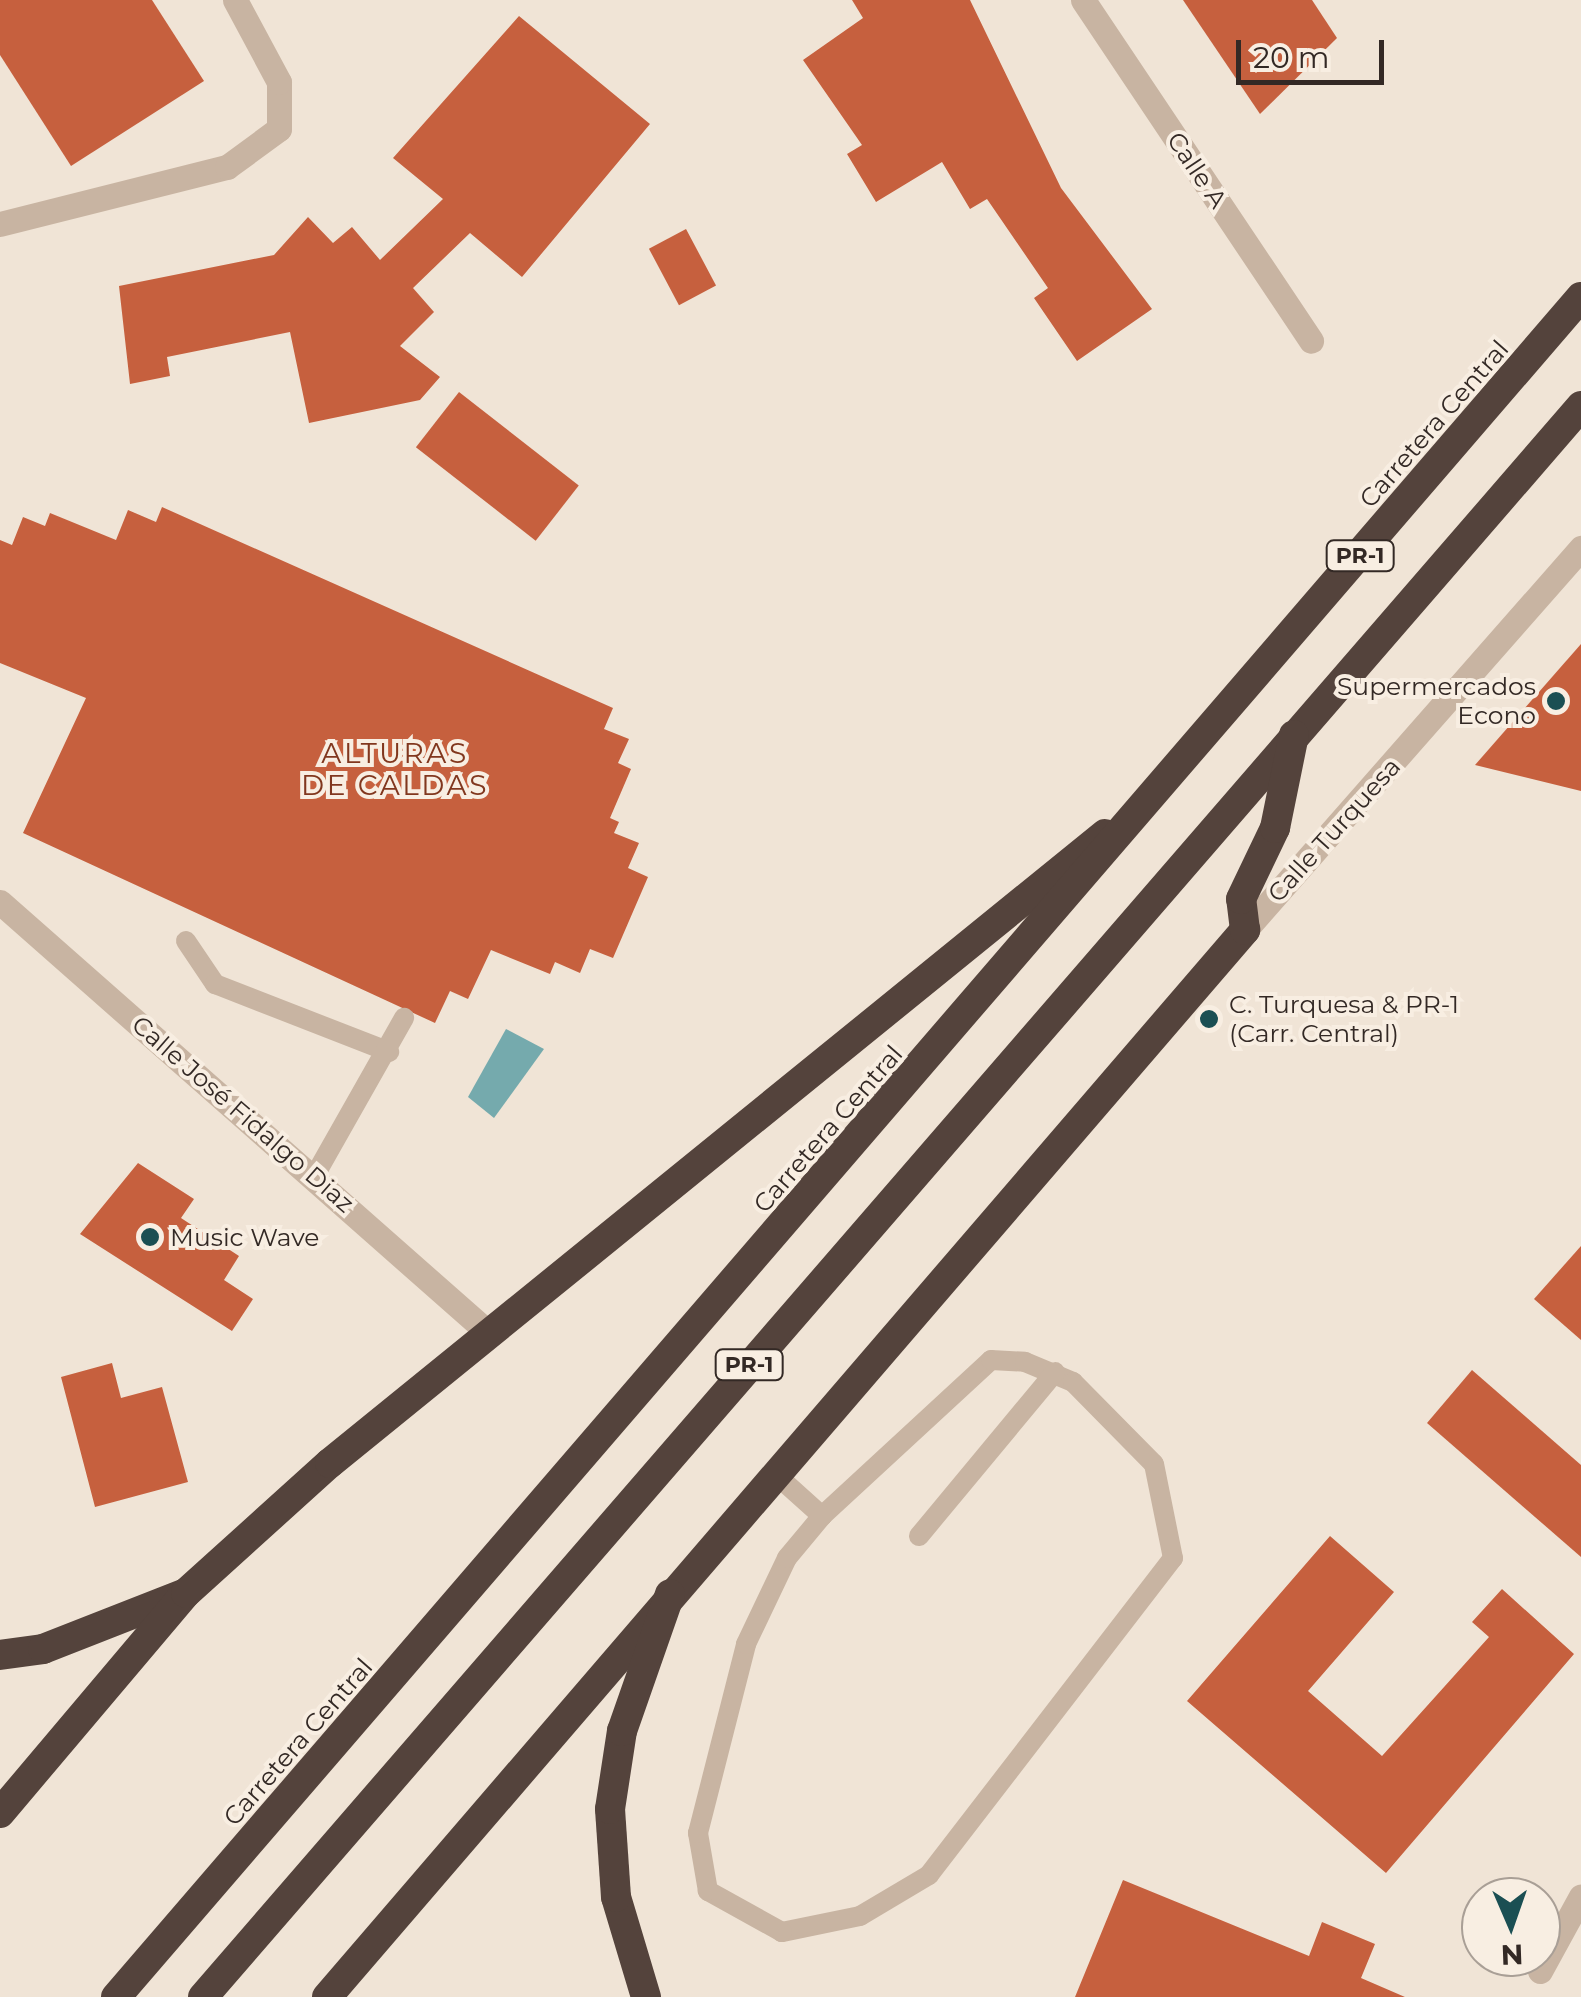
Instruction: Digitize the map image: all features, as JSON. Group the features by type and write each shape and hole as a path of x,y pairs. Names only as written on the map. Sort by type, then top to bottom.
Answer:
{"highway":[{"name":"Carretera Central","path":"116,1997 1581,297"},
{"name":"PR-1","path":"203,1997 1581,406"},
{"path":"327,1997 671,1589 1245,930 1241,898 1275,828 1294,733"},
{"path":"0,1813 186,1594 484,1329 1136,812"},
{"path":"646,1997 616,1897 610,1809 622,1731 671,1589"},
{"path":"0,1654 43,1649 186,1594"}],"street":[{"path":"0,224 227,167 279,129 280,82 265,46 235,0"},
{"name":"Calle A","path":"1084,1 1311,341"},
{"name":"Calle Turquesa","path":"1245,930 1581,548"},
{"name":"Calle José Fidalgo Diaz","path":"0,902 484,1329"},
{"path":"1561,1933 1581,1896"}],"lane":[{"path":"186,941 215,984 388,1052"},
{"path":"314,1176 404,1018"},
{"path":"991,1360 1054,1372 1154,1464 1173,1558 929,1875 860,1916 782,1932 708,1892 698,1832 746,1644 788,1558 822,1516 991,1360"},
{"path":"919,1536 1054,1372"},
{"path":"774,1472 822,1516"}],"water":[{"path":"506,1029 544,1049 494,1118 468,1097"}],"building":[{"path":"0,0 152,0 204,81 71,166 0,55"},
{"path":"852,0 970,0 1061,188 1152,309 1077,361 1034,298 1048,288 987,199 970,209 942,162 876,202 847,154 862,145 803,60 863,18"},
{"path":"1183,0 1312,0 1337,38 1260,114"},
{"path":"519,16 650,124 522,277 470,233 413,288 434,312 400,346 440,377 420,400 309,423 290,332 167,357 170,376 130,384 119,286 274,255 308,217 333,243 352,227 380,260 443,199 393,158"},
{"path":"686,229 716,286 679,305 649,249"},
{"path":"459,392 579,486 536,541 416,447"},
{"path":"162,507 613,708 604,729 629,739 618,763 631,769 610,818 619,822 614,833 639,843 628,868 648,877 613,958 590,949 580,973 555,962 550,974 491,950 468,999 450,991 435,1023 23,833 86,698 0,663 0,540 12,545 23,517 45,526 50,513 116,540 128,510 156,522"},
{"name":"Supermercados Econo","path":"1581,644 1581,791 1475,765"},
{"path":"138,1163 194,1199 181,1218 239,1256 224,1280 253,1299 232,1331 80,1234"},
{"path":"1581,1246 1581,1340 1534,1299"},
{"path":"112,1363 121,1398 162,1387 188,1482 95,1507 61,1377"},
{"path":"1472,1370 1581,1465 1581,1557 1427,1423"},
{"path":"1330,1536 1394,1592 1308,1691 1382,1756 1489,1637 1472,1622 1502,1589 1574,1654 1386,1873 1187,1701"},
{"path":"1123,1880 1309,1956 1322,1922 1375,1944 1361,1978 1405,1997 1075,1997"}],"place":[{"name":"Supermercados Econo","path":"1556,701"},
{"name":"C. Turquesa & PR-1 (Carr. Central)","path":"1209,1019"},
{"name":"Music Wave","path":"150,1237"}],"district":[{"name":"ALTURAS DE CALDAS","path":"395,769"}]}
